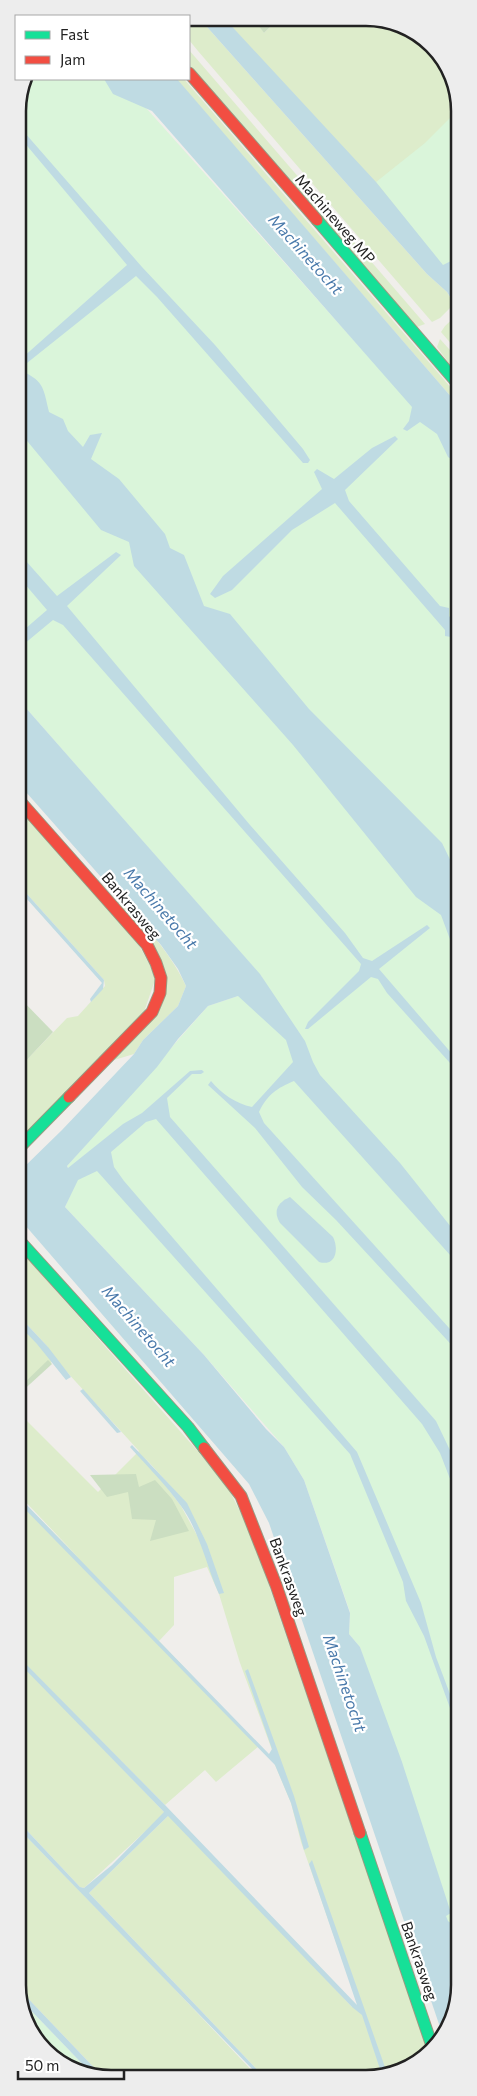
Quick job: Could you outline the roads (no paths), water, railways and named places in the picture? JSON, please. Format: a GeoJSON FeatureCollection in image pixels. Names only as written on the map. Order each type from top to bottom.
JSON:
{"type":"FeatureCollection","features":[{"type":"Feature","properties":{"kind":"street","name":"Machineweg MP"},"geometry":{"type":"LineString","coordinates":[[190,75],[451,376]]}},
{"type":"Feature","properties":{"kind":"street","name":"Bankrasweg"},"geometry":{"type":"LineString","coordinates":[[26,808],[147,945],[160,974],[162,992],[152,1012],[26,1141]]}},
{"type":"Feature","properties":{"kind":"street","name":"Bankrasweg"},"geometry":{"type":"LineString","coordinates":[[26,1248],[188,1427],[241,1496],[276,1585],[429,2041]]}},
{"type":"Feature","properties":{"kind":"water"},"geometry":{"type":"Polygon","coordinates":[[[206,26],[231,26],[376,182],[443,265],[451,261],[451,298],[447,292],[427,274],[206,26]]]}},
{"type":"Feature","properties":{"kind":"water","name":"Machinetocht"},"geometry":{"type":"Polygon","coordinates":[[[105,80],[178,80],[451,397],[451,459],[448,457],[437,434],[420,422],[407,431],[403,429],[409,421],[412,407],[152,111],[113,94],[105,80]]]}},
{"type":"Feature","properties":{"kind":"water"},"geometry":{"type":"Polygon","coordinates":[[[26,134],[142,267],[215,345],[303,449],[310,460],[308,463],[303,463],[157,297],[136,276],[26,362],[26,354],[127,265],[26,145],[26,134]]]}},
{"type":"Feature","properties":{"kind":"water"},"geometry":{"type":"Polygon","coordinates":[[[26,373],[41,385],[49,412],[63,419],[68,431],[83,447],[90,435],[102,433],[91,459],[119,479],[165,534],[170,548],[184,555],[204,606],[230,614],[309,709],[442,843],[451,862],[451,942],[441,915],[416,897],[293,745],[134,566],[129,542],[101,530],[26,440],[26,373]]]}},
{"type":"Feature","properties":{"kind":"water"},"geometry":{"type":"Polygon","coordinates":[[[395,436],[398,439],[345,490],[349,501],[440,606],[449,608],[451,637],[445,636],[445,630],[335,503],[292,530],[232,590],[215,598],[210,594],[223,576],[322,489],[314,472],[317,469],[334,479],[372,448],[395,436]]]}},
{"type":"Feature","properties":{"kind":"water"},"geometry":{"type":"Polygon","coordinates":[[[116,552],[121,555],[67,606],[250,825],[345,933],[363,958],[372,961],[427,925],[430,928],[379,969],[451,1053],[451,1064],[387,993],[378,979],[371,977],[308,1029],[305,1029],[308,1022],[359,971],[361,964],[63,625],[53,620],[26,642],[26,628],[47,610],[26,585],[26,561],[57,596],[116,552]]]}},
{"type":"Feature","properties":{"kind":"water","name":"Machinetocht"},"geometry":{"type":"Polygon","coordinates":[[[26,708],[260,974],[305,1041],[320,1075],[400,1163],[451,1227],[451,1256],[294,1081],[282,1086],[265,1101],[259,1112],[264,1123],[451,1330],[451,1344],[336,1220],[302,1187],[255,1128],[208,1085],[211,1081],[229,1097],[252,1107],[293,1062],[286,1040],[238,996],[208,1006],[178,1039],[157,1067],[67,1166],[68,1168],[123,1124],[142,1113],[190,1071],[202,1070],[204,1072],[201,1074],[192,1074],[167,1098],[170,1117],[436,1421],[451,1452],[451,1481],[440,1453],[422,1424],[156,1119],[146,1122],[111,1152],[114,1167],[124,1181],[357,1452],[421,1603],[436,1657],[451,1697],[451,1711],[424,1636],[406,1601],[403,1582],[350,1454],[97,1171],[78,1180],[65,1207],[204,1355],[266,1429],[284,1447],[304,1480],[350,1613],[349,1634],[360,1647],[402,1762],[451,1913],[446,1916],[451,1923],[451,1990],[448,2007],[440,2026],[269,1523],[249,1484],[26,1226],[26,1165],[134,1054],[143,1040],[178,1006],[186,986],[178,969],[161,945],[26,792],[26,708]]]}},
{"type":"Feature","properties":{"kind":"water"},"geometry":{"type":"Polygon","coordinates":[[[26,893],[104,980],[103,989],[91,1002],[90,999],[102,983],[26,898],[26,893]]]}},
{"type":"Feature","properties":{"kind":"water"},"geometry":{"type":"Polygon","coordinates":[[[290,1197],[333,1237],[336,1252],[329,1262],[319,1262],[280,1223],[277,1215],[279,1205],[290,1197]]]}},
{"type":"Feature","properties":{"kind":"water"},"geometry":{"type":"Polygon","coordinates":[[[26,1324],[48,1347],[71,1377],[66,1380],[26,1332],[26,1324]]]}},
{"type":"Feature","properties":{"kind":"water"},"geometry":{"type":"Polygon","coordinates":[[[83,1389],[121,1432],[117,1433],[80,1391],[83,1389]]]}},
{"type":"Feature","properties":{"kind":"water"},"geometry":{"type":"Polygon","coordinates":[[[132,1445],[187,1503],[207,1544],[224,1593],[219,1594],[188,1516],[169,1491],[130,1447],[132,1445]]]}},
{"type":"Feature","properties":{"kind":"water"},"geometry":{"type":"Polygon","coordinates":[[[26,1504],[269,1754],[272,1749],[245,1671],[248,1669],[294,1796],[309,1847],[304,1850],[291,1803],[275,1765],[26,1510],[26,1504]]]}},
{"type":"Feature","properties":{"kind":"water"},"geometry":{"type":"Polygon","coordinates":[[[26,1664],[165,1805],[357,2005],[309,1864],[312,1860],[385,2068],[380,2068],[362,2015],[352,2007],[168,1816],[89,1893],[257,2070],[253,2070],[26,1836],[26,1830],[80,1887],[84,1888],[112,1865],[164,1812],[26,1670],[26,1664]]]}},
{"type":"Feature","properties":{"kind":"water"},"geometry":{"type":"Polygon","coordinates":[[[27,1998],[94,2068],[83,2065],[30,2009],[27,1998]]]}}]}
